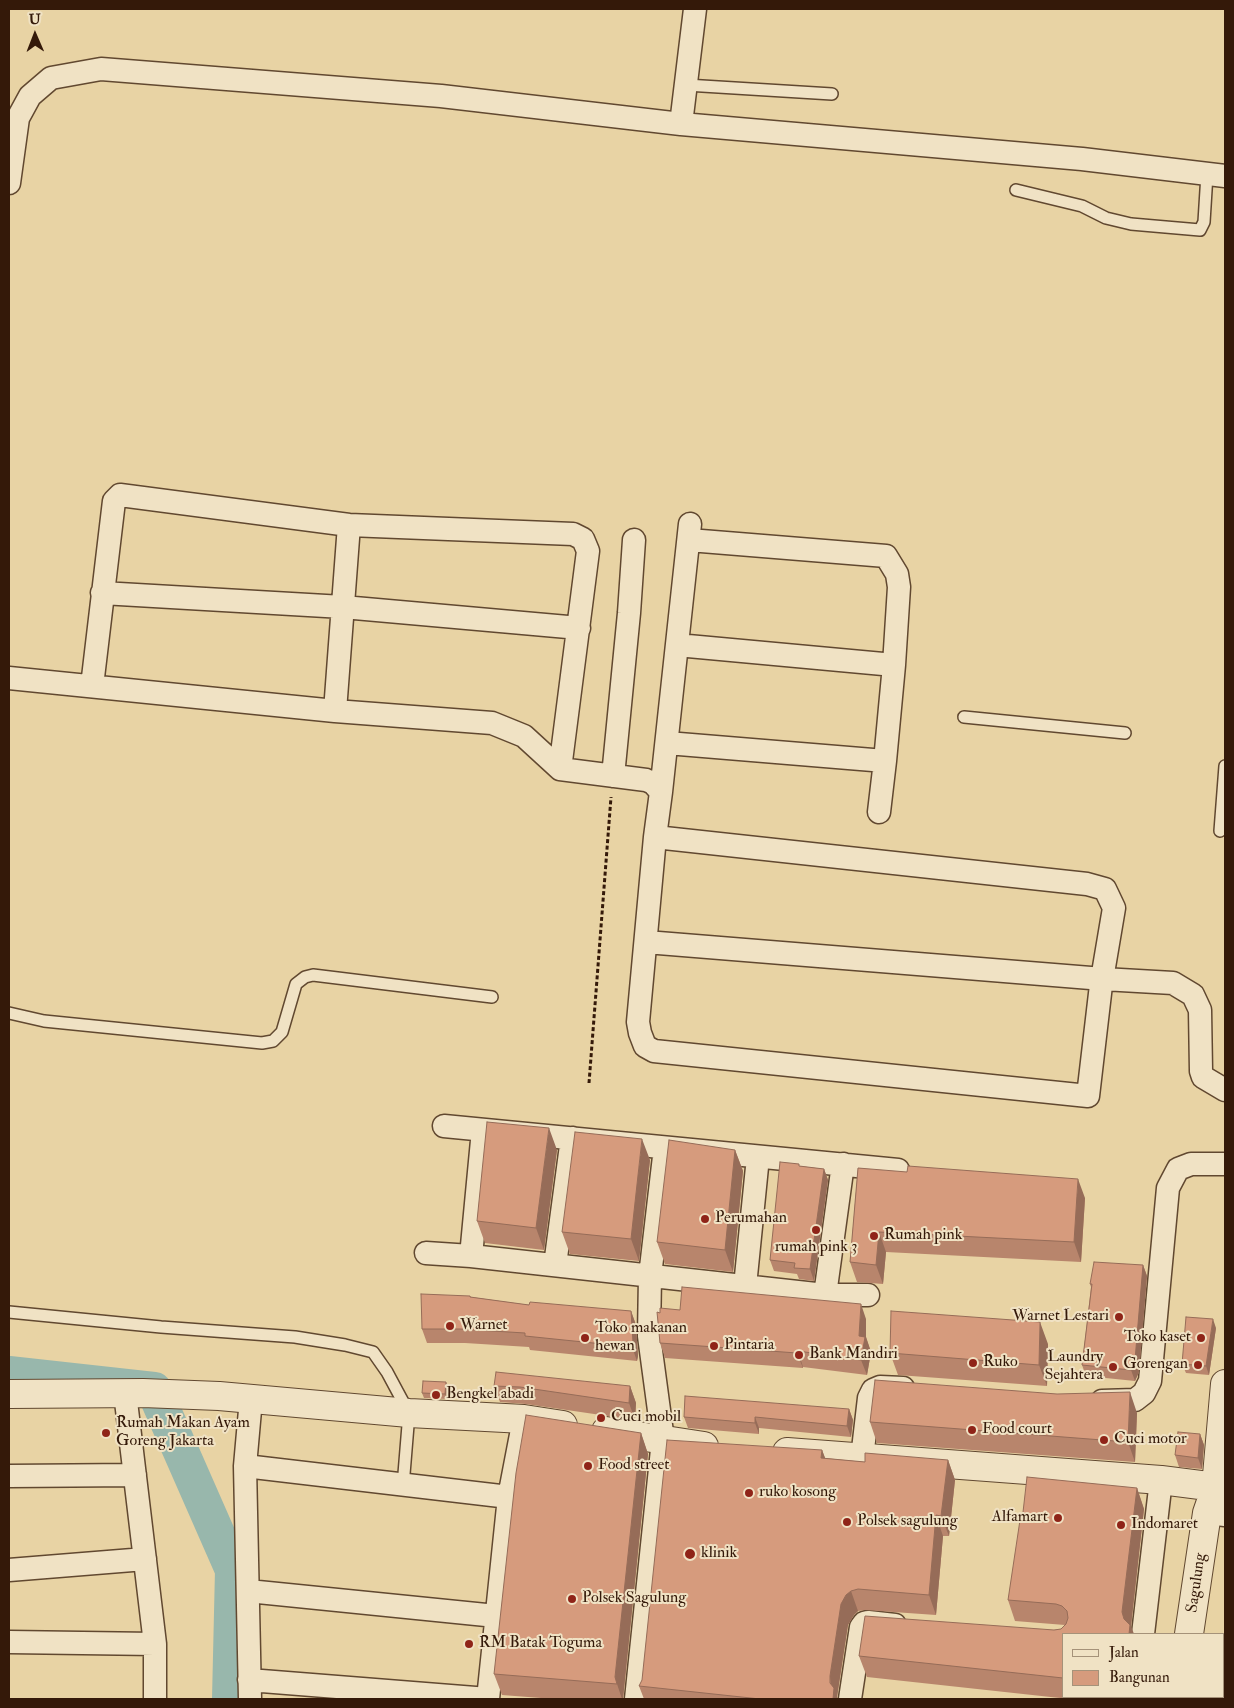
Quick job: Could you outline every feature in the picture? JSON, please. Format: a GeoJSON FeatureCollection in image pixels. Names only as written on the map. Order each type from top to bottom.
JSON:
{"type":"FeatureCollection","features":[{"type":"Feature","properties":{"kind":"street"},"geometry":{"type":"LineString","coordinates":[[681,124],[695,9]]}},
{"type":"Feature","properties":{"kind":"street"},"geometry":{"type":"LineString","coordinates":[[9,183],[18,118],[30,96],[51,78],[101,69],[441,96],[681,124],[1082,159],[1216,175]]}},
{"type":"Feature","properties":{"kind":"street"},"geometry":{"type":"LineString","coordinates":[[92,686],[114,501],[120,495],[349,525],[573,534],[583,539],[588,551],[560,770]]}},
{"type":"Feature","properties":{"kind":"street"},"geometry":{"type":"LineString","coordinates":[[335,711],[349,525]]}},
{"type":"Feature","properties":{"kind":"street"},"geometry":{"type":"LineString","coordinates":[[655,837],[1087,884],[1105,889],[1114,908],[1102,979],[1088,1096],[654,1051],[645,1046],[638,1022],[655,837],[667,743],[689,532],[886,556],[897,574],[899,586],[894,665],[879,812]]}},
{"type":"Feature","properties":{"kind":"street"},"geometry":{"type":"LineString","coordinates":[[613,776],[634,540]]}},
{"type":"Feature","properties":{"kind":"street"},"geometry":{"type":"LineString","coordinates":[[102,593],[343,607],[578,628]]}},
{"type":"Feature","properties":{"kind":"street"},"geometry":{"type":"LineString","coordinates":[[677,645],[894,665]]}},
{"type":"Feature","properties":{"kind":"street"},"geometry":{"type":"LineString","coordinates":[[9,678],[335,711],[492,723],[524,736],[560,770],[646,780],[653,783],[661,792]]}},
{"type":"Feature","properties":{"kind":"street"},"geometry":{"type":"LineString","coordinates":[[667,743],[885,761]]}},
{"type":"Feature","properties":{"kind":"street"},"geometry":{"type":"LineString","coordinates":[[646,942],[1102,979],[1173,983],[1193,995],[1200,1010],[1201,1071],[1203,1077],[1225,1090]]}},
{"type":"Feature","properties":{"kind":"street"},"geometry":{"type":"LineString","coordinates":[[444,1126],[898,1170]]}},
{"type":"Feature","properties":{"kind":"street"},"geometry":{"type":"LineString","coordinates":[[471,1256],[483,1130]]}},
{"type":"Feature","properties":{"kind":"street"},"geometry":{"type":"LineString","coordinates":[[555,1266],[572,1138]]}},
{"type":"Feature","properties":{"kind":"street"},"geometry":{"type":"LineString","coordinates":[[636,1699],[663,1440],[649,1336],[650,1276],[666,1148]]}},
{"type":"Feature","properties":{"kind":"street"},"geometry":{"type":"LineString","coordinates":[[745,1286],[758,1156]]}},
{"type":"Feature","properties":{"kind":"street"},"geometry":{"type":"LineString","coordinates":[[825,1294],[843,1164]]}},
{"type":"Feature","properties":{"kind":"street"},"geometry":{"type":"LineString","coordinates":[[1082,1401],[1135,1400],[1144,1393],[1150,1381],[1152,1367],[1168,1188],[1178,1170],[1191,1164],[1225,1164]]}},
{"type":"Feature","properties":{"kind":"street"},"geometry":{"type":"LineString","coordinates":[[426,1253],[471,1256],[825,1294],[868,1295]]}},
{"type":"Feature","properties":{"kind":"street","name":"Sagulung"},"geometry":{"type":"LineString","coordinates":[[1189,1633],[1216,1514],[1216,1487],[1225,1384]]}},
{"type":"Feature","properties":{"kind":"street"},"geometry":{"type":"LineString","coordinates":[[862,1458],[869,1398],[873,1390],[880,1387],[928,1390]]}},
{"type":"Feature","properties":{"kind":"street"},"geometry":{"type":"LineString","coordinates":[[9,1394],[134,1393],[219,1396],[409,1413],[524,1419],[726,1448]]}},
{"type":"Feature","properties":{"kind":"street"},"geometry":{"type":"LineString","coordinates":[[134,1393],[135,1475],[155,1644],[155,1699]]}},
{"type":"Feature","properties":{"kind":"street"},"geometry":{"type":"LineString","coordinates":[[251,1399],[245,1466],[250,1690],[488,1699],[509,1497],[524,1419]]}},
{"type":"Feature","properties":{"kind":"street"},"geometry":{"type":"LineString","coordinates":[[765,1451],[1161,1480],[1216,1487]]}},
{"type":"Feature","properties":{"kind":"street"},"geometry":{"type":"LineString","coordinates":[[245,1466],[509,1497]]}},
{"type":"Feature","properties":{"kind":"street"},"geometry":{"type":"LineString","coordinates":[[9,1476],[135,1475]]}},
{"type":"Feature","properties":{"kind":"street"},"geometry":{"type":"LineString","coordinates":[[1143,1633],[1161,1480]]}},
{"type":"Feature","properties":{"kind":"street"},"geometry":{"type":"LineString","coordinates":[[9,1570],[145,1559]]}},
{"type":"Feature","properties":{"kind":"street"},"geometry":{"type":"LineString","coordinates":[[248,1591],[496,1616]]}},
{"type":"Feature","properties":{"kind":"street"},"geometry":{"type":"LineString","coordinates":[[850,1699],[861,1627],[864,1622],[919,1627]]}},
{"type":"Feature","properties":{"kind":"street"},"geometry":{"type":"LineString","coordinates":[[9,1642],[155,1644]]}},
{"type":"Feature","properties":{"kind":"lane"},"geometry":{"type":"LineString","coordinates":[[686,85],[832,94]]}},
{"type":"Feature","properties":{"kind":"lane"},"geometry":{"type":"LineString","coordinates":[[1016,190],[1082,206],[1106,218],[1122,222],[1200,230],[1204,222],[1216,175]]}},
{"type":"Feature","properties":{"kind":"lane"},"geometry":{"type":"LineString","coordinates":[[964,717],[1125,733]]}},
{"type":"Feature","properties":{"kind":"lane"},"geometry":{"type":"LineString","coordinates":[[1220,831],[1225,766]]}},
{"type":"Feature","properties":{"kind":"lane"},"geometry":{"type":"LineString","coordinates":[[9,1013],[44,1021],[262,1043],[273,1041],[282,1032],[296,984],[305,977],[313,976],[492,997]]}},
{"type":"Feature","properties":{"kind":"lane"},"geometry":{"type":"LineString","coordinates":[[9,1312],[161,1327],[295,1336],[373,1352],[387,1372],[409,1413],[403,1486]]}},
{"type":"Feature","properties":{"kind":"path"},"geometry":{"type":"LineString","coordinates":[[589,1083],[613,776]]}},
{"type":"Feature","properties":{"kind":"building"},"geometry":{"type":"Polygon","coordinates":[[[487,1122],[549,1128],[536,1228],[477,1221],[487,1122]]]}},
{"type":"Feature","properties":{"kind":"building"},"geometry":{"type":"Polygon","coordinates":[[[575,1132],[642,1139],[631,1239],[562,1232],[575,1132]]]}},
{"type":"Feature","properties":{"kind":"building","name":"Perumahan"},"geometry":{"type":"Polygon","coordinates":[[[669,1140],[735,1150],[725,1250],[657,1242],[669,1140]]]}},
{"type":"Feature","properties":{"kind":"building"},"geometry":{"type":"Polygon","coordinates":[[[780,1162],[824,1169],[810,1269],[794,1268],[795,1263],[770,1260],[780,1162]]]}},
{"type":"Feature","properties":{"kind":"building"},"geometry":{"type":"Polygon","coordinates":[[[908,1166],[1078,1179],[1074,1242],[879,1232],[876,1265],[850,1262],[858,1168],[907,1172],[908,1166]]]}},
{"type":"Feature","properties":{"kind":"building"},"geometry":{"type":"Polygon","coordinates":[[[1094,1262],[1143,1265],[1135,1360],[1131,1370],[1082,1365],[1094,1262]]]}},
{"type":"Feature","properties":{"kind":"building"},"geometry":{"type":"Polygon","coordinates":[[[682,1287],[861,1304],[859,1336],[865,1337],[861,1360],[798,1351],[797,1353],[660,1343],[657,1312],[660,1313],[660,1308],[680,1310],[682,1287]]]}},
{"type":"Feature","properties":{"kind":"building"},"geometry":{"type":"Polygon","coordinates":[[[421,1294],[470,1296],[529,1305],[530,1302],[631,1311],[632,1347],[525,1336],[525,1333],[422,1329],[421,1294]]]}},
{"type":"Feature","properties":{"kind":"building"},"geometry":{"type":"Polygon","coordinates":[[[891,1311],[1040,1322],[1039,1365],[890,1353],[891,1311]]]}},
{"type":"Feature","properties":{"kind":"building"},"geometry":{"type":"Polygon","coordinates":[[[1186,1317],[1213,1319],[1206,1366],[1182,1364],[1186,1317]]]}},
{"type":"Feature","properties":{"kind":"building"},"geometry":{"type":"Polygon","coordinates":[[[496,1372],[630,1386],[629,1403],[520,1387],[494,1386],[496,1372]]]}},
{"type":"Feature","properties":{"kind":"building"},"geometry":{"type":"Polygon","coordinates":[[[875,1380],[1057,1394],[1130,1392],[1128,1442],[870,1422],[875,1380]]]}},
{"type":"Feature","properties":{"kind":"building"},"geometry":{"type":"Polygon","coordinates":[[[423,1381],[446,1382],[445,1394],[422,1393],[423,1381]]]}},
{"type":"Feature","properties":{"kind":"building"},"geometry":{"type":"Polygon","coordinates":[[[685,1396],[849,1409],[847,1426],[755,1417],[755,1423],[684,1417],[685,1396]]]}},
{"type":"Feature","properties":{"kind":"building","name":"Polsek Sagulung"},"geometry":{"type":"Polygon","coordinates":[[[526,1415],[641,1433],[615,1677],[617,1684],[494,1674],[516,1473],[526,1415]]]}},
{"type":"Feature","properties":{"kind":"building"},"geometry":{"type":"Polygon","coordinates":[[[1178,1432],[1200,1434],[1198,1458],[1175,1455],[1178,1432]]]}},
{"type":"Feature","properties":{"kind":"building"},"geometry":{"type":"Polygon","coordinates":[[[667,1440],[822,1450],[821,1458],[865,1462],[865,1453],[948,1460],[941,1516],[936,1515],[929,1595],[858,1589],[846,1595],[841,1604],[830,1676],[830,1683],[834,1688],[833,1699],[760,1699],[639,1686],[642,1680],[667,1440]]]}},
{"type":"Feature","properties":{"kind":"building"},"geometry":{"type":"Polygon","coordinates":[[[1027,1477],[1137,1488],[1122,1612],[1124,1619],[1130,1625],[1129,1633],[1062,1633],[1062,1678],[859,1656],[865,1616],[1061,1629],[1066,1624],[1068,1618],[1067,1611],[1062,1606],[1008,1600],[1020,1520],[1022,1521],[1027,1477]]]}},
{"type":"Feature","properties":{"kind":"waterway"},"geometry":{"type":"LineString","coordinates":[[9,1374],[154,1390],[233,1570],[230,1699]]}},
{"type":"Feature","properties":{"kind":"place","name":"Perumahan"},"geometry":{"type":"Point","coordinates":[705,1219]}},
{"type":"Feature","properties":{"kind":"place","name":"rumah pink 3"},"geometry":{"type":"Point","coordinates":[816,1230]}},
{"type":"Feature","properties":{"kind":"place","name":"Rumah pink"},"geometry":{"type":"Point","coordinates":[874,1236]}},
{"type":"Feature","properties":{"kind":"place","name":"Warnet Lestari"},"geometry":{"type":"Point","coordinates":[1119,1317]}},
{"type":"Feature","properties":{"kind":"place","name":"Warnet"},"geometry":{"type":"Point","coordinates":[450,1326]}},
{"type":"Feature","properties":{"kind":"place","name":"Toko makanan hewan"},"geometry":{"type":"Point","coordinates":[585,1338]}},
{"type":"Feature","properties":{"kind":"place","name":"Toko kaset"},"geometry":{"type":"Point","coordinates":[1201,1338]}},
{"type":"Feature","properties":{"kind":"place","name":"Pintaria"},"geometry":{"type":"Point","coordinates":[714,1346]}},
{"type":"Feature","properties":{"kind":"place","name":"Bank Mandiri"},"geometry":{"type":"Point","coordinates":[799,1355]}},
{"type":"Feature","properties":{"kind":"place","name":"Ruko"},"geometry":{"type":"Point","coordinates":[973,1363]}},
{"type":"Feature","properties":{"kind":"place","name":"Gorengan"},"geometry":{"type":"Point","coordinates":[1198,1365]}},
{"type":"Feature","properties":{"kind":"place","name":"Laundry Sejahtera"},"geometry":{"type":"Point","coordinates":[1113,1367]}},
{"type":"Feature","properties":{"kind":"place","name":"Bengkel abadi"},"geometry":{"type":"Point","coordinates":[436,1395]}},
{"type":"Feature","properties":{"kind":"place","name":"Cuci mobil"},"geometry":{"type":"Point","coordinates":[601,1418]}},
{"type":"Feature","properties":{"kind":"place","name":"Food court"},"geometry":{"type":"Point","coordinates":[972,1430]}},
{"type":"Feature","properties":{"kind":"place","name":"Rumah Makan Ayam Goreng Jakarta"},"geometry":{"type":"Point","coordinates":[106,1433]}},
{"type":"Feature","properties":{"kind":"place","name":"Cuci motor"},"geometry":{"type":"Point","coordinates":[1104,1440]}},
{"type":"Feature","properties":{"kind":"place","name":"Food street"},"geometry":{"type":"Point","coordinates":[588,1466]}},
{"type":"Feature","properties":{"kind":"place","name":"ruko kosong"},"geometry":{"type":"Point","coordinates":[749,1493]}},
{"type":"Feature","properties":{"kind":"place","name":"Alfamart"},"geometry":{"type":"Point","coordinates":[1058,1518]}},
{"type":"Feature","properties":{"kind":"place","name":"Polsek sagulung"},"geometry":{"type":"Point","coordinates":[847,1522]}},
{"type":"Feature","properties":{"kind":"place","name":"Indomaret"},"geometry":{"type":"Point","coordinates":[1121,1525]}},
{"type":"Feature","properties":{"kind":"place","name":"klinik"},"geometry":{"type":"Point","coordinates":[690,1554]}},
{"type":"Feature","properties":{"kind":"place","name":"Polsek Sagulung"},"geometry":{"type":"Point","coordinates":[572,1599]}},
{"type":"Feature","properties":{"kind":"place","name":"RM Batak Toguma"},"geometry":{"type":"Point","coordinates":[469,1644]}}]}
